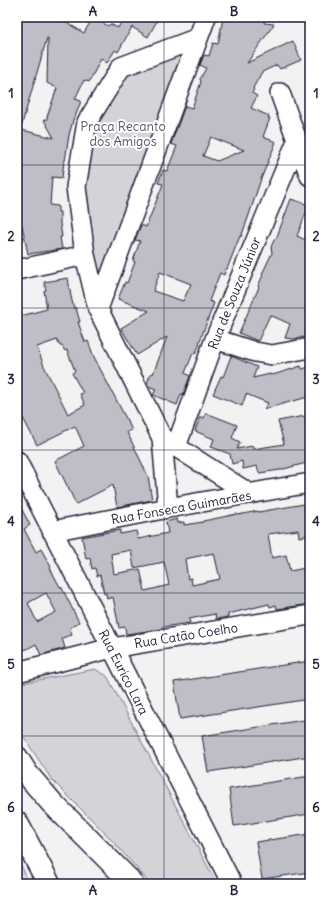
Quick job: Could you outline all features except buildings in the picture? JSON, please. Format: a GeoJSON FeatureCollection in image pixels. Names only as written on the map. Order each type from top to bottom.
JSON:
{"type":"FeatureCollection","features":[{"type":"Feature","properties":{"kind":"main road"},"geometry":{"type":"LineString","coordinates":[[17,758],[27,774],[52,803],[132,884]]}},
{"type":"Feature","properties":{"kind":"main road"},"geometry":{"type":"LineString","coordinates":[[17,823],[49,884]]}},
{"type":"Feature","properties":{"kind":"street"},"geometry":{"type":"LineString","coordinates":[[98,309],[206,17]]}},
{"type":"Feature","properties":{"kind":"street"},"geometry":{"type":"LineString","coordinates":[[168,508],[169,443],[98,309],[85,256],[76,187],[87,122],[121,67],[198,38]]}},
{"type":"Feature","properties":{"kind":"street"},"geometry":{"type":"LineString","coordinates":[[280,93],[310,176]]}},
{"type":"Feature","properties":{"kind":"street","name":"Rua de Souza Júnior"},"geometry":{"type":"LineString","coordinates":[[169,443],[297,141]]}},
{"type":"Feature","properties":{"kind":"street"},"geometry":{"type":"LineString","coordinates":[[17,270],[85,256]]}},
{"type":"Feature","properties":{"kind":"street"},"geometry":{"type":"LineString","coordinates":[[214,339],[254,352],[272,354],[310,348]]}},
{"type":"Feature","properties":{"kind":"street"},"geometry":{"type":"LineString","coordinates":[[169,443],[250,494]]}},
{"type":"Feature","properties":{"kind":"street","name":"Rua Eurico Lara"},"geometry":{"type":"LineString","coordinates":[[17,461],[232,884]]}},
{"type":"Feature","properties":{"kind":"street","name":"Rua Fonseca Guimarães"},"geometry":{"type":"LineString","coordinates":[[52,531],[168,508],[310,483]]}},
{"type":"Feature","properties":{"kind":"street","name":"Rua Catão Coelho"},"geometry":{"type":"LineString","coordinates":[[17,672],[112,648],[310,615]]}},
{"type":"Feature","properties":{"kind":"green space","name":"Praça Recanto dos Amigos"},"geometry":{"type":"Polygon","coordinates":[[[181,55],[99,281],[84,187],[97,122],[127,74],[181,55]]]}},
{"type":"Feature","properties":{"kind":"green space"},"geometry":{"type":"Polygon","coordinates":[[[95,669],[107,676],[217,884],[149,884],[142,874],[106,834],[52,780],[17,727],[17,684],[95,669]]]}},
{"type":"Feature","properties":{"kind":"green space"},"geometry":{"type":"Polygon","coordinates":[[[17,857],[30,884],[17,884],[17,857]]]}}]}
